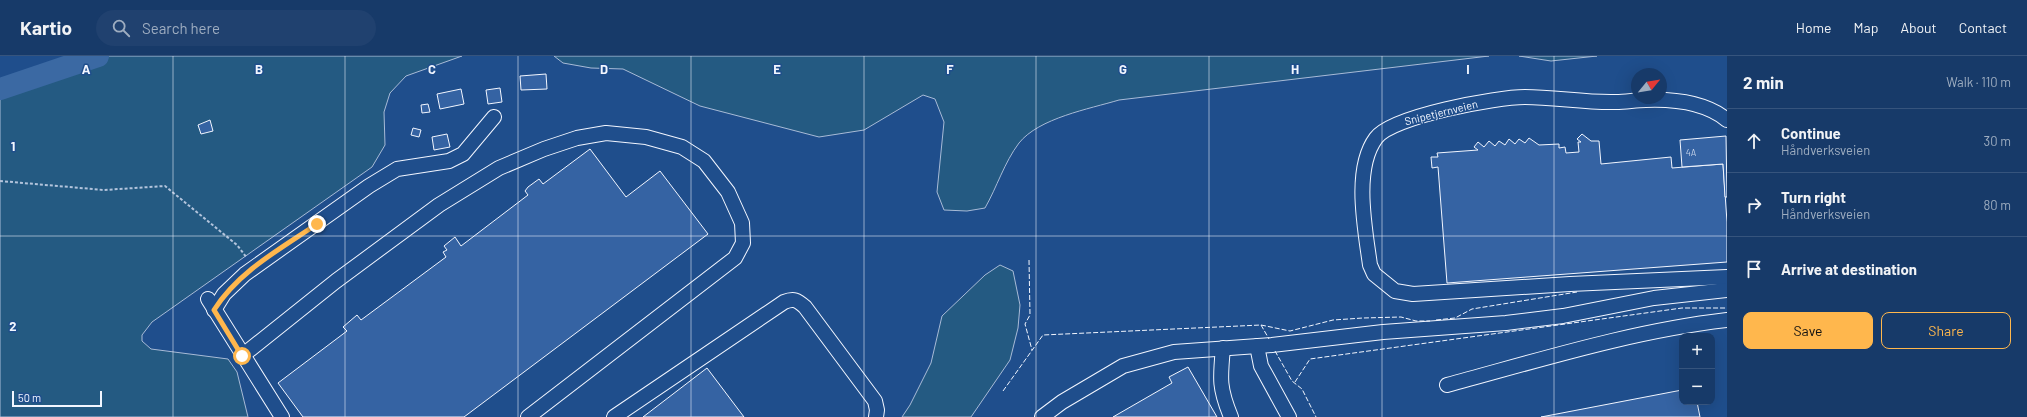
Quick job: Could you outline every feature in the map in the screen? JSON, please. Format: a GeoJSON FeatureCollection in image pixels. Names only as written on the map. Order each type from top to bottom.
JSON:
{"type":"FeatureCollection","features":[{"type":"Feature","properties":{"kind":"street","name":"Snipetjernveien"},"geometry":{"type":"LineString","coordinates":[[1727,120],[1708,109],[1692,104],[1669,101],[1645,100],[1616,102],[1525,97],[1493,99],[1401,121],[1385,129],[1376,137],[1367,153],[1363,181],[1370,265],[1374,274],[1395,291],[1413,294],[1448,293],[1570,284],[1727,277]]}},
{"type":"Feature","properties":{"kind":"street"},"geometry":{"type":"LineString","coordinates":[[282,417],[242,356],[211,304],[253,268],[384,175],[406,167],[449,161],[463,154],[494,117]]}},
{"type":"Feature","properties":{"kind":"street"},"geometry":{"type":"LineString","coordinates":[[242,356],[336,281],[439,205],[499,168],[544,149],[577,138],[606,134],[646,137],[682,147],[704,161],[728,192],[742,223],[743,243],[735,258],[528,417]]}},
{"type":"Feature","properties":{"kind":"street"},"geometry":{"type":"LineString","coordinates":[[1042,417],[1062,402],[1123,366],[1174,352],[1272,345],[1383,332],[1563,316],[1654,298],[1727,290]]}},
{"type":"Feature","properties":{"kind":"street"},"geometry":{"type":"LineString","coordinates":[[614,417],[698,358],[784,302],[792,299],[798,300],[805,307],[874,401],[877,410],[876,417]]}},
{"type":"Feature","properties":{"kind":"street"},"geometry":{"type":"LineString","coordinates":[[1448,385],[1638,334],[1691,324],[1727,320]]}},
{"type":"Feature","properties":{"kind":"street"},"geometry":{"type":"LineString","coordinates":[[1257,346],[1261,366],[1289,417]]}},
{"type":"Feature","properties":{"kind":"street"},"geometry":{"type":"LineString","coordinates":[[1223,348],[1221,387],[1222,395],[1231,417]]}},
{"type":"Feature","properties":{"kind":"path"},"geometry":{"type":"LineString","coordinates":[[0,181],[104,190],[165,186],[237,245],[253,268]]}},
{"type":"Feature","properties":{"kind":"shaded area"},"geometry":{"type":"Polygon","coordinates":[[[105,56],[462,56],[406,76],[390,93],[384,112],[385,145],[372,167],[152,322],[142,335],[142,341],[151,349],[228,359],[237,372],[248,417],[0,417],[0,84],[105,56]]]}},
{"type":"Feature","properties":{"kind":"shaded area"},"geometry":{"type":"Polygon","coordinates":[[[554,56],[1489,56],[1119,100],[1079,111],[1052,121],[1028,134],[1019,143],[1009,159],[985,208],[967,211],[944,210],[937,192],[944,122],[935,99],[923,95],[864,130],[819,137],[700,106],[623,69],[591,68],[563,63],[554,56]]]}},
{"type":"Feature","properties":{"kind":"shaded area"},"geometry":{"type":"Polygon","coordinates":[[[1519,56],[1597,56],[1551,61],[1519,56]]]}},
{"type":"Feature","properties":{"kind":"shaded area"},"geometry":{"type":"Polygon","coordinates":[[[1000,265],[1013,271],[1020,305],[1018,328],[1010,360],[971,417],[902,417],[910,405],[931,363],[942,316],[985,275],[1000,265]]]}},
{"type":"Feature","properties":{"kind":"building"},"geometry":{"type":"Polygon","coordinates":[[[546,74],[547,89],[521,90],[520,76],[546,74]]]}},
{"type":"Feature","properties":{"kind":"building"},"geometry":{"type":"Polygon","coordinates":[[[500,88],[502,102],[488,104],[486,90],[500,88]]]}},
{"type":"Feature","properties":{"kind":"building"},"geometry":{"type":"Polygon","coordinates":[[[461,89],[464,104],[440,109],[437,94],[461,89]]]}},
{"type":"Feature","properties":{"kind":"building"},"geometry":{"type":"Polygon","coordinates":[[[428,104],[430,112],[422,113],[421,105],[428,104]]]}},
{"type":"Feature","properties":{"kind":"building"},"geometry":{"type":"Polygon","coordinates":[[[210,120],[213,131],[201,134],[198,125],[210,120]]]}},
{"type":"Feature","properties":{"kind":"building"},"geometry":{"type":"Polygon","coordinates":[[[413,128],[421,130],[419,137],[411,135],[413,128]]]}},
{"type":"Feature","properties":{"kind":"building"},"geometry":{"type":"Polygon","coordinates":[[[447,134],[450,147],[434,150],[432,137],[447,134]]]}},
{"type":"Feature","properties":{"kind":"building"},"geometry":{"type":"Polygon","coordinates":[[[1582,134],[1591,141],[1599,141],[1601,164],[1671,157],[1672,168],[1723,164],[1727,222],[1727,262],[1447,283],[1438,167],[1432,168],[1431,157],[1438,157],[1437,153],[1478,150],[1474,147],[1478,142],[1484,147],[1489,141],[1495,146],[1499,141],[1505,145],[1509,139],[1515,144],[1519,139],[1525,143],[1529,138],[1539,145],[1559,144],[1559,148],[1565,147],[1566,153],[1579,152],[1578,142],[1581,142],[1577,139],[1582,134]]]}},
{"type":"Feature","properties":{"kind":"building"},"geometry":{"type":"Polygon","coordinates":[[[1726,136],[1727,197],[1725,197],[1723,164],[1682,167],[1680,140],[1726,136]]]}},
{"type":"Feature","properties":{"kind":"building"},"geometry":{"type":"Polygon","coordinates":[[[590,149],[626,197],[660,171],[708,234],[464,417],[303,417],[278,383],[347,331],[343,327],[357,315],[361,320],[446,257],[443,252],[447,250],[444,246],[455,237],[461,246],[528,195],[525,191],[528,187],[539,179],[543,184],[590,149]]]}},
{"type":"Feature","properties":{"kind":"building"},"geometry":{"type":"Polygon","coordinates":[[[1188,367],[1217,417],[1113,417],[1172,383],[1169,377],[1188,367]]]}},
{"type":"Feature","properties":{"kind":"building"},"geometry":{"type":"Polygon","coordinates":[[[707,368],[744,417],[643,417],[707,368]]]}},
{"type":"Feature","properties":{"kind":"building"},"geometry":{"type":"Polygon","coordinates":[[[1679,391],[1679,405],[1698,405],[1700,417],[1541,417],[1679,391]]]}},
{"type":"Feature","properties":{"kind":"waterway"},"geometry":{"type":"LineString","coordinates":[[0,89],[98,56]]}},
{"type":"Feature","properties":{"kind":"fence"},"geometry":{"type":"LineString","coordinates":[[1029,260],[1030,315],[1025,324],[1032,350]]}},
{"type":"Feature","properties":{"kind":"fence"},"geometry":{"type":"LineString","coordinates":[[1436,320],[1455,318],[1472,309],[1577,292]]}},
{"type":"Feature","properties":{"kind":"fence"},"geometry":{"type":"LineString","coordinates":[[1295,382],[1310,359],[1682,308],[1727,308]]}},
{"type":"Feature","properties":{"kind":"fence"},"geometry":{"type":"LineString","coordinates":[[1261,325],[1290,331],[1333,320],[1401,317],[1416,321],[1430,321]]}},
{"type":"Feature","properties":{"kind":"fence"},"geometry":{"type":"LineString","coordinates":[[1003,391],[1043,335],[1261,325],[1269,339]]}},
{"type":"Feature","properties":{"kind":"fence"},"geometry":{"type":"LineString","coordinates":[[1275,351],[1292,381],[1302,389],[1316,417]]}},
{"type":"Feature","properties":{"kind":"route"},"geometry":{"type":"LineString","coordinates":[[242,356],[214,310],[224,294],[245,274],[317,224]]}}]}
